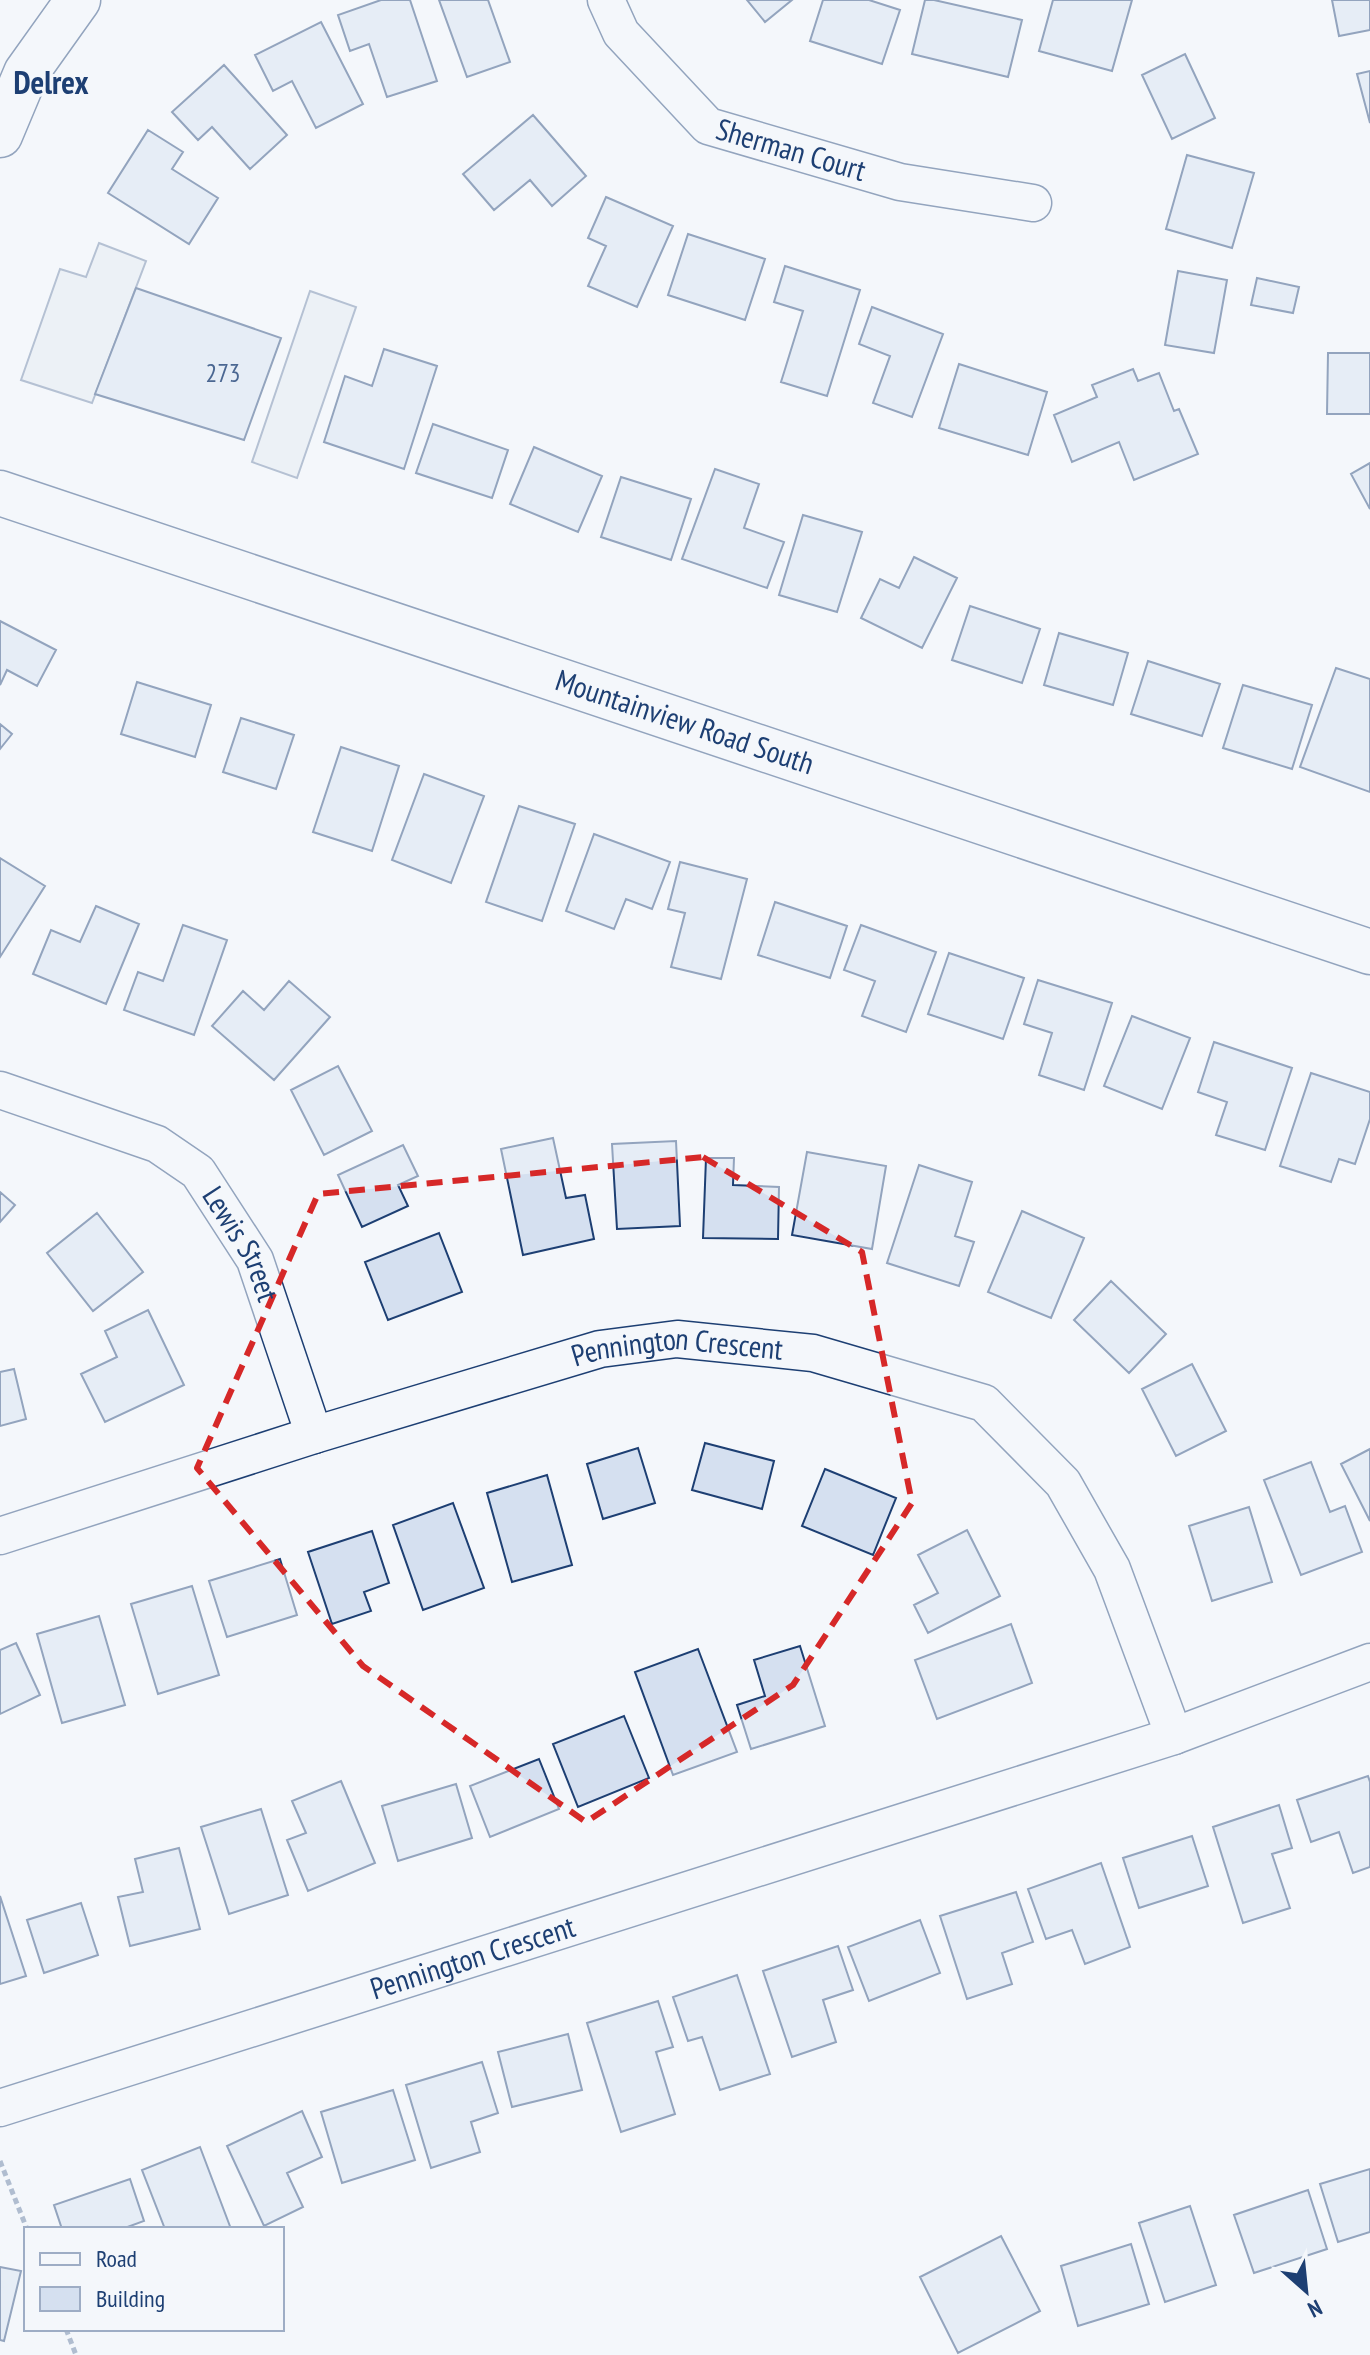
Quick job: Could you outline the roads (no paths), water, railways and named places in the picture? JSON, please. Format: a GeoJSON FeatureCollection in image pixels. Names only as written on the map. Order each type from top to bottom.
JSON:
{"type":"FeatureCollection","features":[{"type":"Feature","properties":{"kind":"main road"},"geometry":{"type":"LineString","coordinates":[[0,135],[26,73],[78,0]]}},
{"type":"Feature","properties":{"kind":"main road","name":"Mountainview Road South"},"geometry":{"type":"LineString","coordinates":[[0,493],[1370,952]]}},
{"type":"Feature","properties":{"kind":"street","name":"Sherman Court"},"geometry":{"type":"LineString","coordinates":[[606,0],[621,33],[708,126],[900,182],[1033,203]]}},
{"type":"Feature","properties":{"kind":"street","name":"Lewis Street"},"geometry":{"type":"LineString","coordinates":[[0,1090],[157,1144],[198,1172],[255,1260],[314,1435]]}},
{"type":"Feature","properties":{"kind":"street","name":"Pennington Crescent"},"geometry":{"type":"LineString","coordinates":[[0,1536],[314,1435],[600,1349],[677,1339],[813,1353],[984,1403],[1063,1483],[1112,1569],[1174,1736]]}},
{"type":"Feature","properties":{"kind":"street","name":"Pennington Crescent"},"geometry":{"type":"LineString","coordinates":[[0,2108],[1174,1736],[1370,1662]]}},
{"type":"Feature","properties":{"kind":"district","name":"Delrex"},"geometry":{"type":"Point","coordinates":[51,83]}}]}
